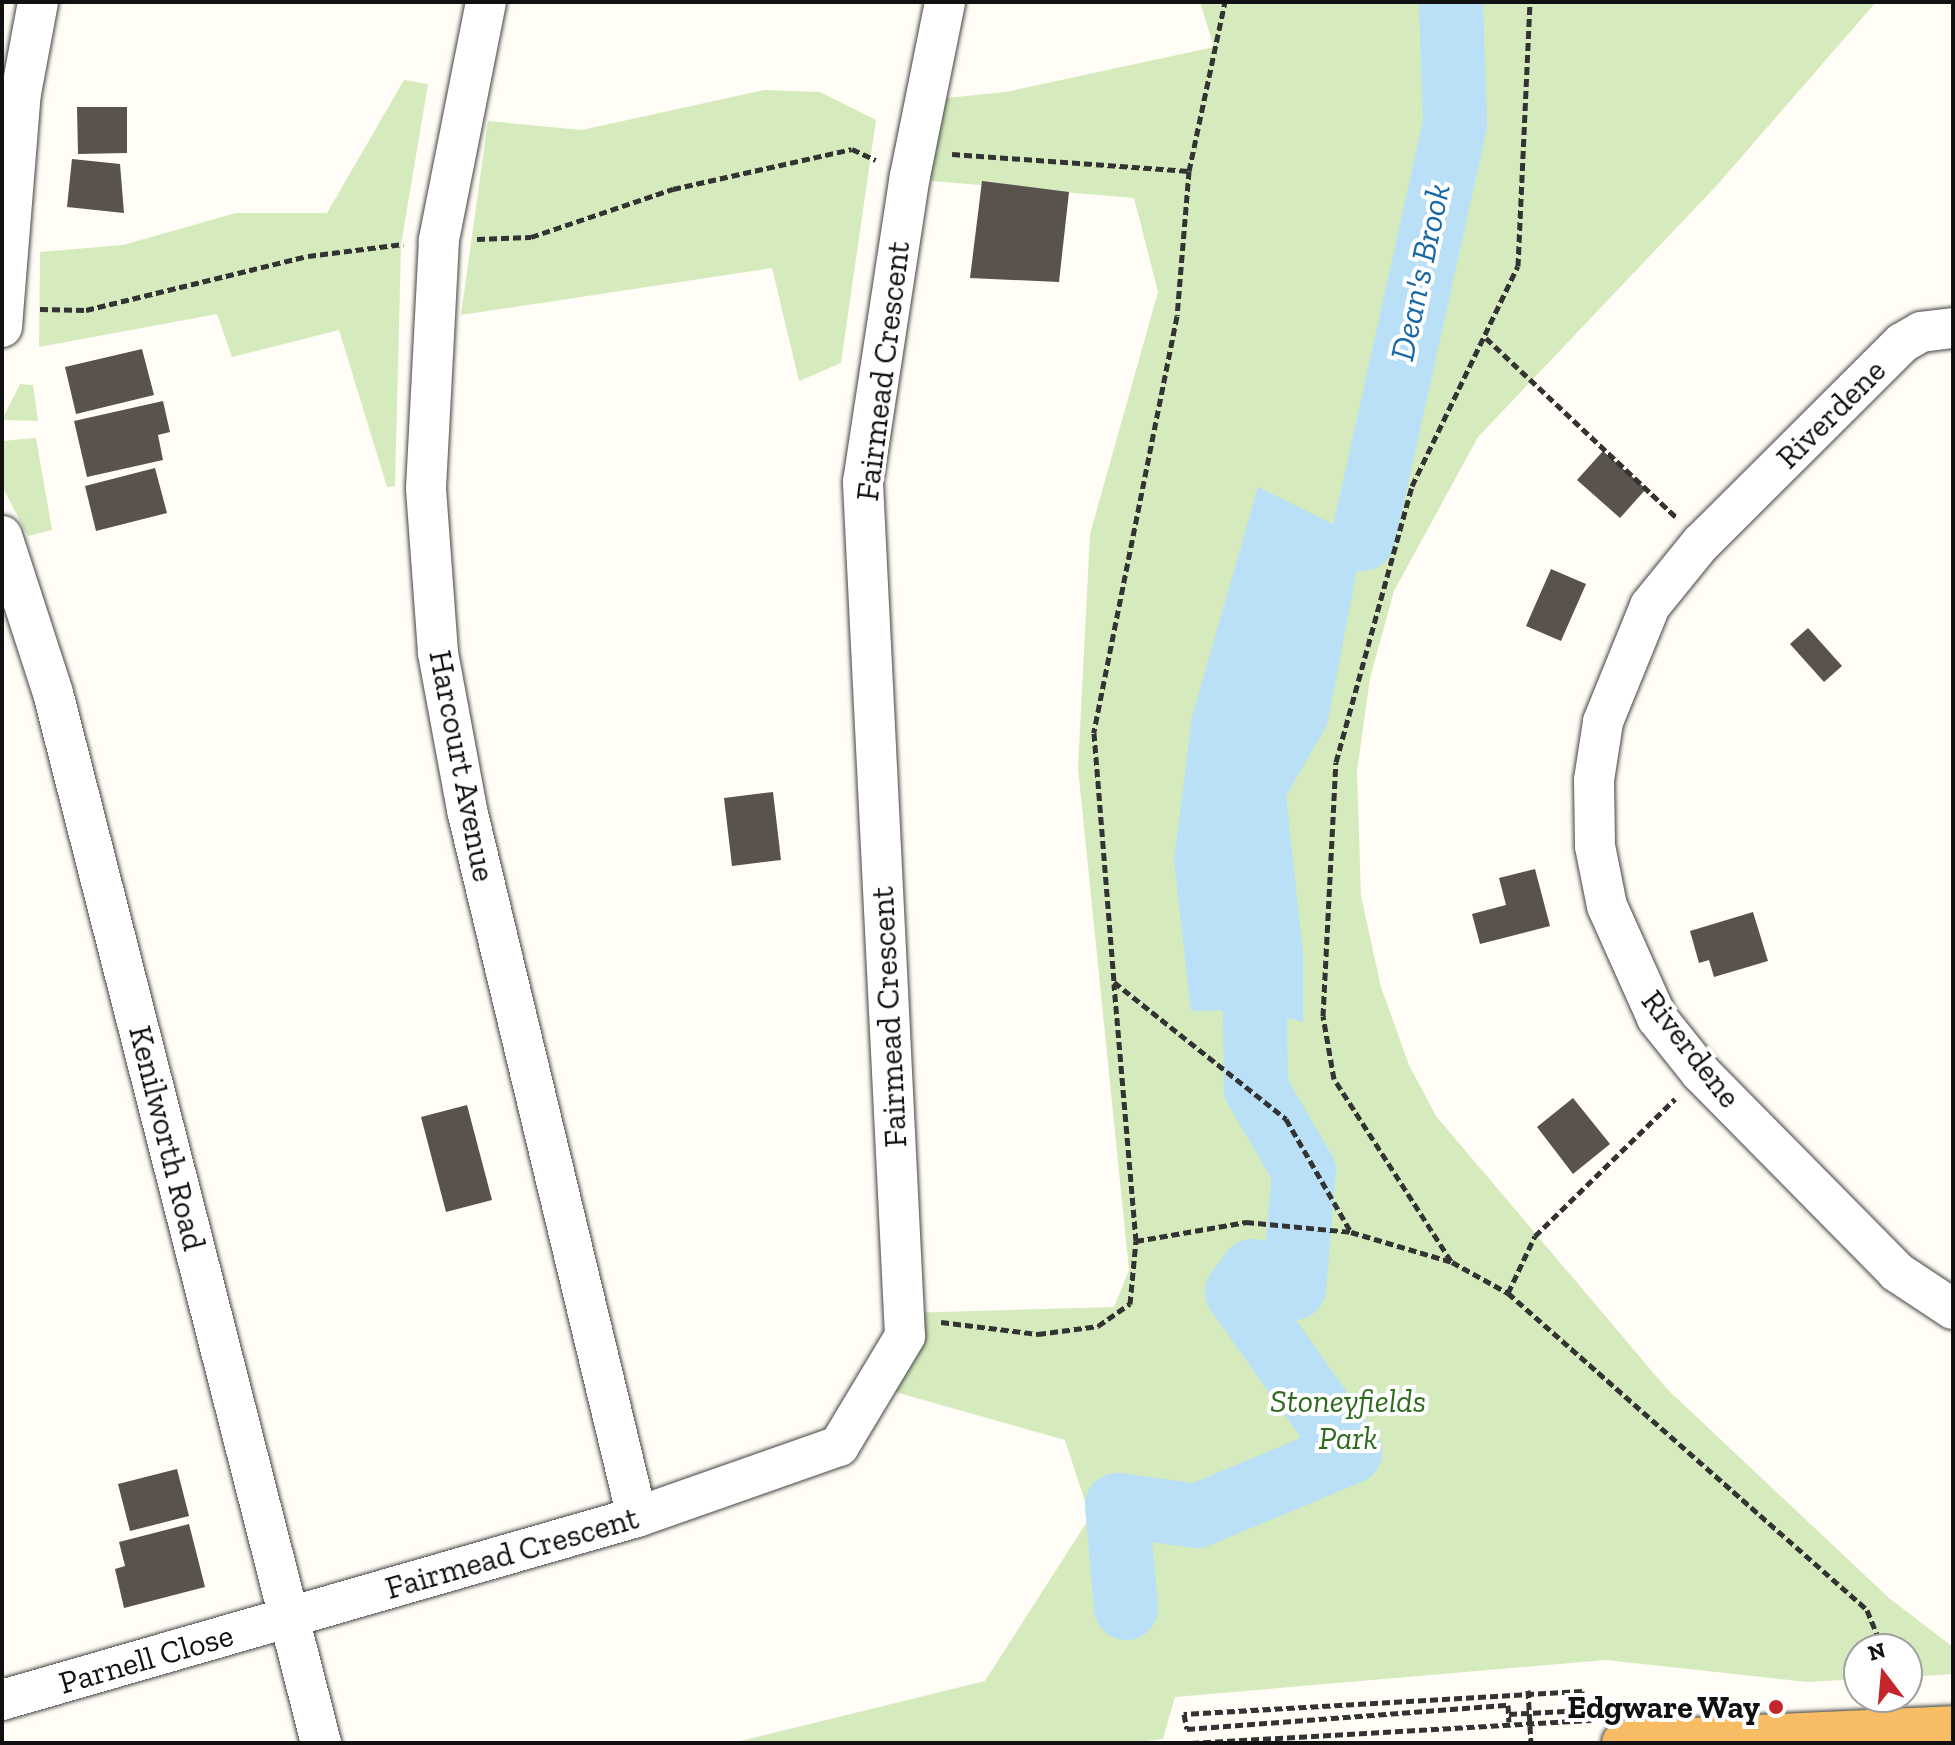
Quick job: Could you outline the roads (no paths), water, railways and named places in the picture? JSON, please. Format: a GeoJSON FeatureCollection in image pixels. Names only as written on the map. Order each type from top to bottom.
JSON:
{"type":"FeatureCollection","features":[{"type":"Feature","properties":{"kind":"highway"},"geometry":{"type":"LineString","coordinates":[[1624,1743],[1953,1728]]}},
{"type":"Feature","properties":{"kind":"street"},"geometry":{"type":"LineString","coordinates":[[2,327],[21,93],[38,2]]}},
{"type":"Feature","properties":{"kind":"street","name":"Harcourt Avenue"},"geometry":{"type":"LineString","coordinates":[[486,2],[439,240],[426,489],[438,653],[467,810],[637,1517]]}},
{"type":"Feature","properties":{"kind":"street","name":"Fairmead Crescent"},"geometry":{"type":"LineString","coordinates":[[291,1618],[637,1517],[839,1446],[905,1336],[863,482],[915,152],[945,2]]}},
{"type":"Feature","properties":{"kind":"street","name":"Riverdene"},"geometry":{"type":"LineString","coordinates":[[1953,328],[1921,332],[1902,343],[1701,543],[1650,606],[1622,663],[1603,722],[1594,780],[1595,846],[1607,906],[1657,1018],[1701,1073],[1897,1272],[1953,1309]]}},
{"type":"Feature","properties":{"kind":"street","name":"Kenilworth Road"},"geometry":{"type":"LineString","coordinates":[[2,536],[53,693],[321,1743]]}},
{"type":"Feature","properties":{"kind":"street","name":"Parnell Close"},"geometry":{"type":"LineString","coordinates":[[2,1700],[291,1618]]}},
{"type":"Feature","properties":{"kind":"water"},"geometry":{"type":"Polygon","coordinates":[[[1258,487],[1363,539],[1327,725],[1286,796],[1303,953],[1303,1022],[1255,1010],[1191,1011],[1174,861],[1192,717],[1258,487]]]}},
{"type":"Feature","properties":{"kind":"waterway","name":"Dean's Brook"},"geometry":{"type":"LineString","coordinates":[[1363,539],[1455,125],[1451,2]]}},
{"type":"Feature","properties":{"kind":"waterway","name":"Dean's Brook"},"geometry":{"type":"LineString","coordinates":[[1126,1608],[1117,1505],[1197,1516],[1350,1452],[1237,1292],[1252,1271],[1294,1288],[1304,1171],[1256,1089],[1255,1010]]}},
{"type":"Feature","properties":{"kind":"place","name":"Edgware Way"},"geometry":{"type":"Point","coordinates":[1776,1707]}},
{"type":"Feature","properties":{"kind":"park label","name":"Stoneyfields Park"},"geometry":{"type":"Point","coordinates":[1348,1420]}}]}
